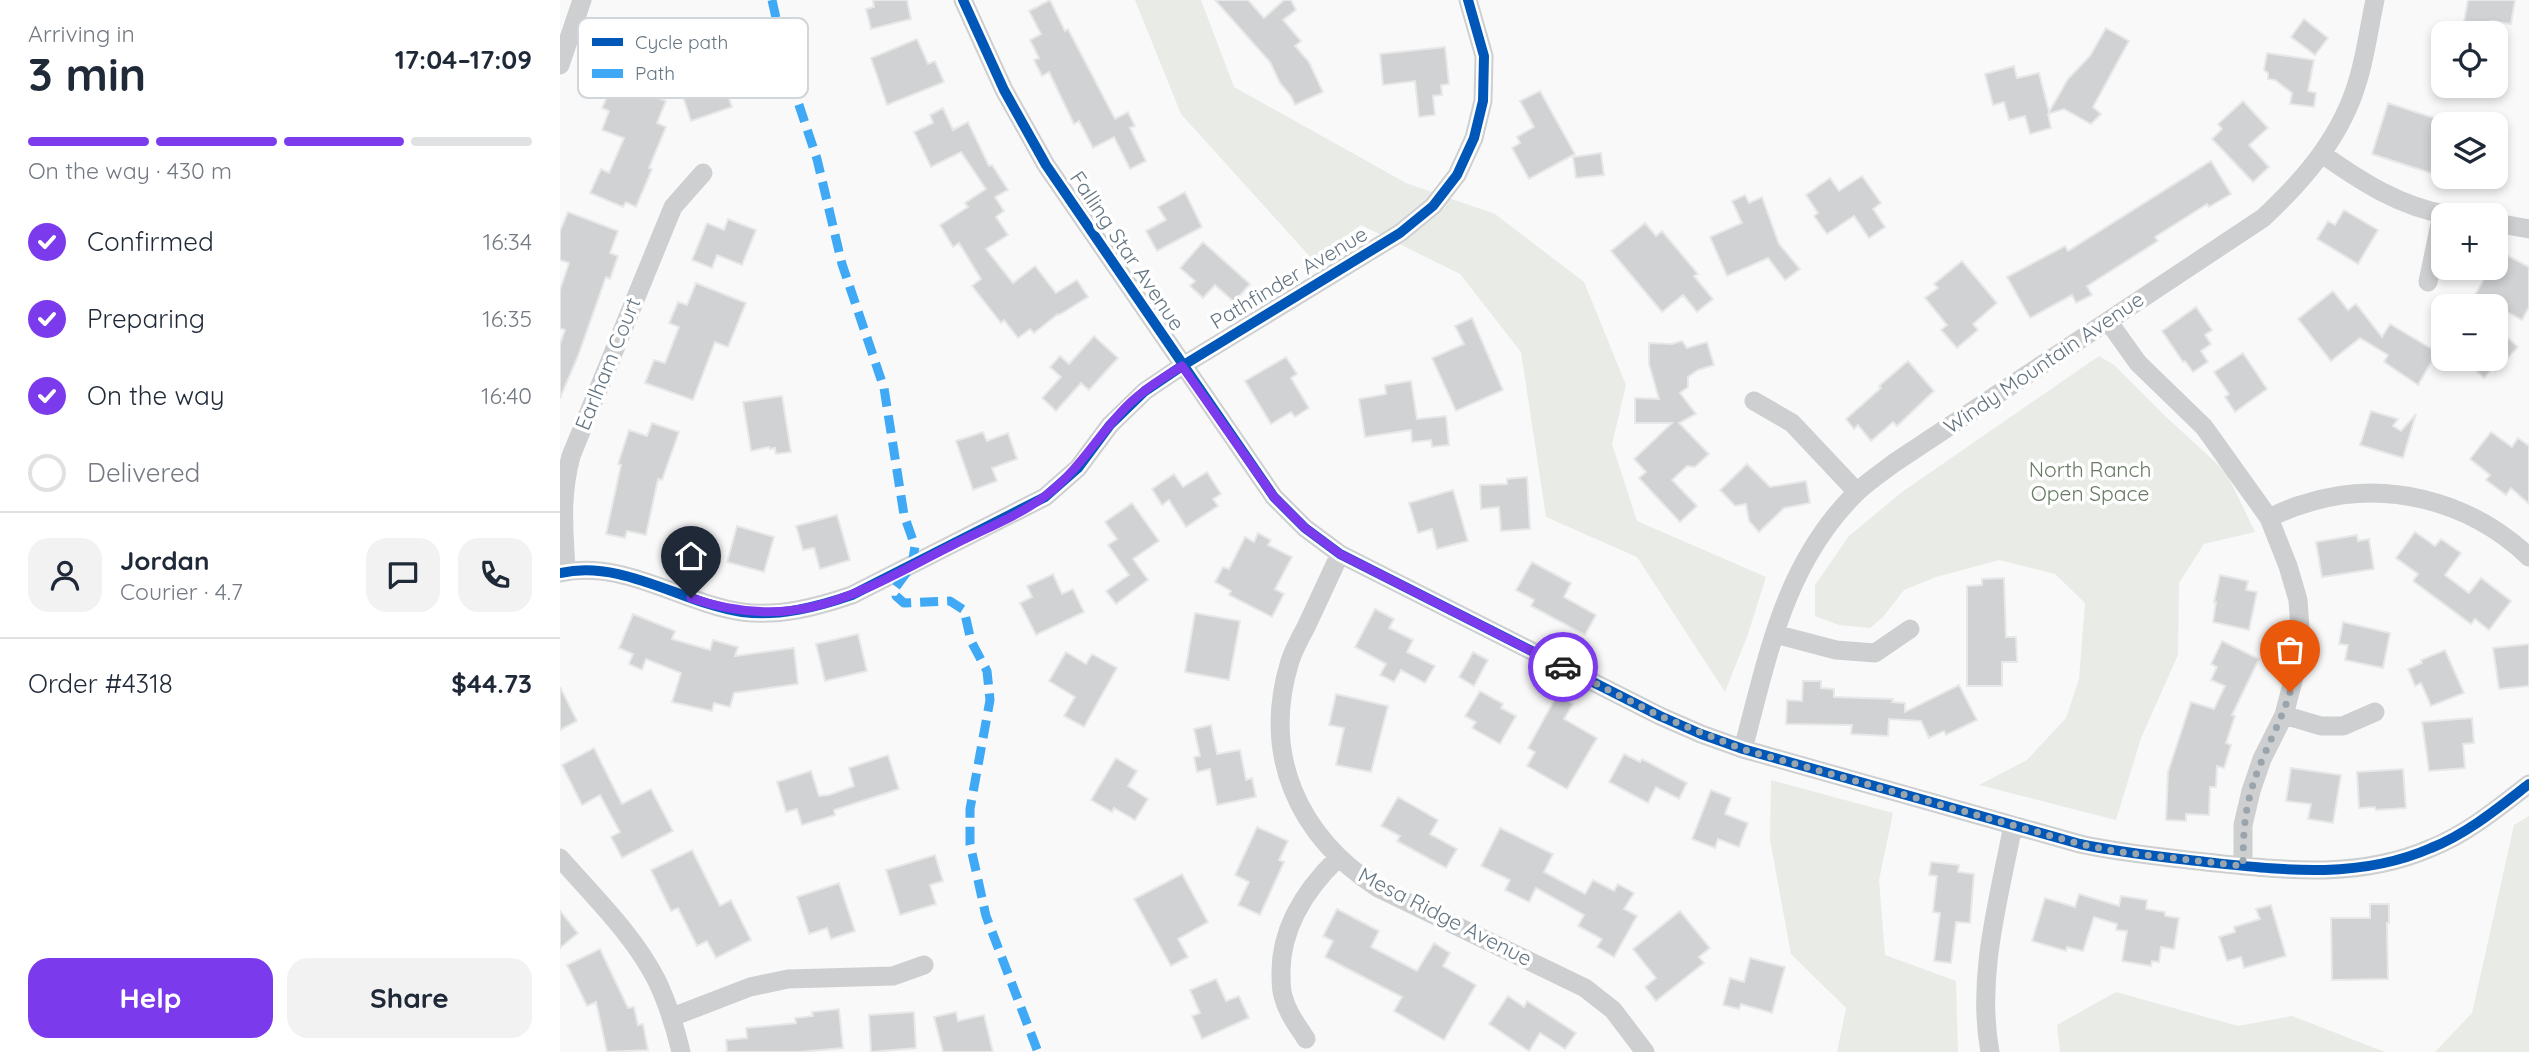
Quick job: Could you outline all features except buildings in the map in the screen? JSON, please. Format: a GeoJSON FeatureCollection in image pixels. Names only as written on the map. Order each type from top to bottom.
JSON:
{"type":"FeatureCollection","features":[{"type":"Feature","properties":{"kind":"street"},"geometry":{"type":"LineString","coordinates":[[560,65],[582,0]]}},
{"type":"Feature","properties":{"kind":"street","name":"Falling Star Avenue"},"geometry":{"type":"LineString","coordinates":[[963,0],[1004,90],[1046,165],[1274,497],[1305,528],[1340,554],[1660,716],[1742,749],[2120,852],[2304,871],[2342,870],[2385,864],[2430,849],[2485,818],[2529,784]]}},
{"type":"Feature","properties":{"kind":"street","name":"Pathfinder Avenue"},"geometry":{"type":"LineString","coordinates":[[563,572],[596,571],[624,575],[714,606],[743,612],[785,613],[852,596],[1045,496],[1078,468],[1128,405],[1182,366],[1400,233],[1433,206],[1457,175],[1474,138],[1483,101],[1484,56],[1468,0]]}},
{"type":"Feature","properties":{"kind":"street","name":"Windy Mountain Avenue"},"geometry":{"type":"LineString","coordinates":[[1742,749],[1788,592],[1804,559],[1826,527],[1857,492],[1894,463],[2263,218],[2294,190],[2322,154],[2342,120],[2358,81],[2375,0]]}},
{"type":"Feature","properties":{"kind":"street"},"geometry":{"type":"LineString","coordinates":[[2322,154],[2387,196],[2431,211]]}},
{"type":"Feature","properties":{"kind":"street","name":"Earlham Court"},"geometry":{"type":"LineString","coordinates":[[563,572],[562,507],[571,456],[673,206],[704,173]]}},
{"type":"Feature","properties":{"kind":"street"},"geometry":{"type":"LineString","coordinates":[[2508,225],[2529,229]]}},
{"type":"Feature","properties":{"kind":"street"},"geometry":{"type":"LineString","coordinates":[[2428,282],[2431,271]]}},
{"type":"Feature","properties":{"kind":"street"},"geometry":{"type":"LineString","coordinates":[[2108,321],[2138,363],[2204,426],[2269,518],[2298,600],[2300,629],[2296,669],[2284,715],[2262,759],[2251,792],[2243,825],[2243,866]]}},
{"type":"Feature","properties":{"kind":"street"},"geometry":{"type":"LineString","coordinates":[[1754,401],[1792,423],[1857,492]]}},
{"type":"Feature","properties":{"kind":"street"},"geometry":{"type":"LineString","coordinates":[[2269,518],[2304,503],[2341,495],[2377,492],[2416,497],[2452,507],[2483,522],[2516,544],[2529,557]]}},
{"type":"Feature","properties":{"kind":"street","name":"Mesa Ridge Avenue"},"geometry":{"type":"LineString","coordinates":[[1340,554],[1291,659],[1283,688],[1280,719],[1283,753],[1293,790],[1310,825],[1338,858],[1378,888],[1585,988],[1613,1010],[1645,1052]]}},
{"type":"Feature","properties":{"kind":"street"},"geometry":{"type":"LineString","coordinates":[[1774,634],[1836,650],[1875,653],[1910,629]]}},
{"type":"Feature","properties":{"kind":"street"},"geometry":{"type":"LineString","coordinates":[[2284,715],[2321,726],[2343,726],[2375,712]]}},
{"type":"Feature","properties":{"kind":"street"},"geometry":{"type":"LineString","coordinates":[[1990,1052],[1985,1000],[1987,966],[2013,825]]}},
{"type":"Feature","properties":{"kind":"street"},"geometry":{"type":"LineString","coordinates":[[560,858],[638,948],[656,979],[672,1017],[681,1052]]}},
{"type":"Feature","properties":{"kind":"street"},"geometry":{"type":"LineString","coordinates":[[1306,1039],[1289,1012],[1282,993],[1281,957],[1301,901],[1338,858]]}},
{"type":"Feature","properties":{"kind":"street"},"geometry":{"type":"LineString","coordinates":[[672,1017],[750,987],[788,979],[893,976],[924,965]]}},
{"type":"Feature","properties":{"kind":"green space"},"geometry":{"type":"Polygon","coordinates":[[[1135,0],[1201,0],[1234,87],[1406,183],[1495,214],[1584,282],[1626,385],[1612,444],[1637,521],[1766,577],[1748,634],[1725,692],[1637,557],[1546,517],[1521,352],[1460,274],[1361,225],[1313,260],[1181,114],[1135,0]]]}},
{"type":"Feature","properties":{"kind":"green space","name":"North Ranch Open Space"},"geometry":{"type":"Polygon","coordinates":[[[2099,356],[2114,365],[2226,472],[2255,532],[2204,544],[2179,583],[2178,655],[2141,738],[2116,820],[1979,785],[2027,760],[2066,718],[2079,679],[2085,603],[2055,574],[1999,560],[1936,577],[1904,590],[1883,617],[1870,628],[1839,625],[1815,616],[1815,585],[1849,536],[1902,492],[2099,356]]]}},
{"type":"Feature","properties":{"kind":"green space"},"geometry":{"type":"Polygon","coordinates":[[[1771,780],[1893,813],[1879,880],[1885,955],[1956,981],[1958,1052],[1837,1052],[1846,1008],[1791,954],[1770,840],[1771,780]]]}},
{"type":"Feature","properties":{"kind":"green space"},"geometry":{"type":"Polygon","coordinates":[[[2529,816],[2529,1052],[2435,1052],[2472,1013],[2514,825],[2529,816]]]}},
{"type":"Feature","properties":{"kind":"green space"},"geometry":{"type":"Polygon","coordinates":[[[2116,992],[2238,1026],[2292,1016],[2385,1052],[2060,1052],[2057,1025],[2116,992]]]}},
{"type":"Feature","properties":{"kind":"marked path"},"geometry":{"type":"LineString","coordinates":[[772,0],[776,18]]}},
{"type":"Feature","properties":{"kind":"marked path"},"geometry":{"type":"LineString","coordinates":[[797,98],[817,159],[842,264],[884,388],[904,515],[915,546],[912,565],[896,587],[896,596],[904,603],[950,601],[964,610],[971,641],[987,671],[990,700],[970,809],[970,844],[986,916],[1038,1052]]}},
{"type":"Feature","properties":{"kind":"cycle path"},"geometry":{"type":"LineString","coordinates":[[963,0],[1004,90],[1046,165],[1274,497],[1305,528],[1340,554],[1660,716],[1743,749],[2080,844],[2263,868],[2348,869],[2403,858],[2458,835],[2529,784]]}},
{"type":"Feature","properties":{"kind":"cycle path"},"geometry":{"type":"LineString","coordinates":[[560,573],[584,570],[607,572],[742,612],[798,610],[852,595],[1045,497],[1078,468],[1110,425],[1145,391],[1400,233],[1433,206],[1457,175],[1474,138],[1483,101],[1484,56],[1468,0]]}},
{"type":"Feature","properties":{"kind":"way so far"},"geometry":{"type":"LineString","coordinates":[[1563,667],[1660,716],[1742,749],[2080,844],[2120,852],[2243,866],[2243,825],[2251,792],[2262,759],[2284,715],[2290,692]]}},
{"type":"Feature","properties":{"kind":"route"},"geometry":{"type":"LineString","coordinates":[[691,598],[743,612],[785,613],[852,596],[1025,509],[1045,496],[1078,468],[1128,405],[1182,366],[1274,497],[1305,528],[1340,554],[1563,667]]}}]}
